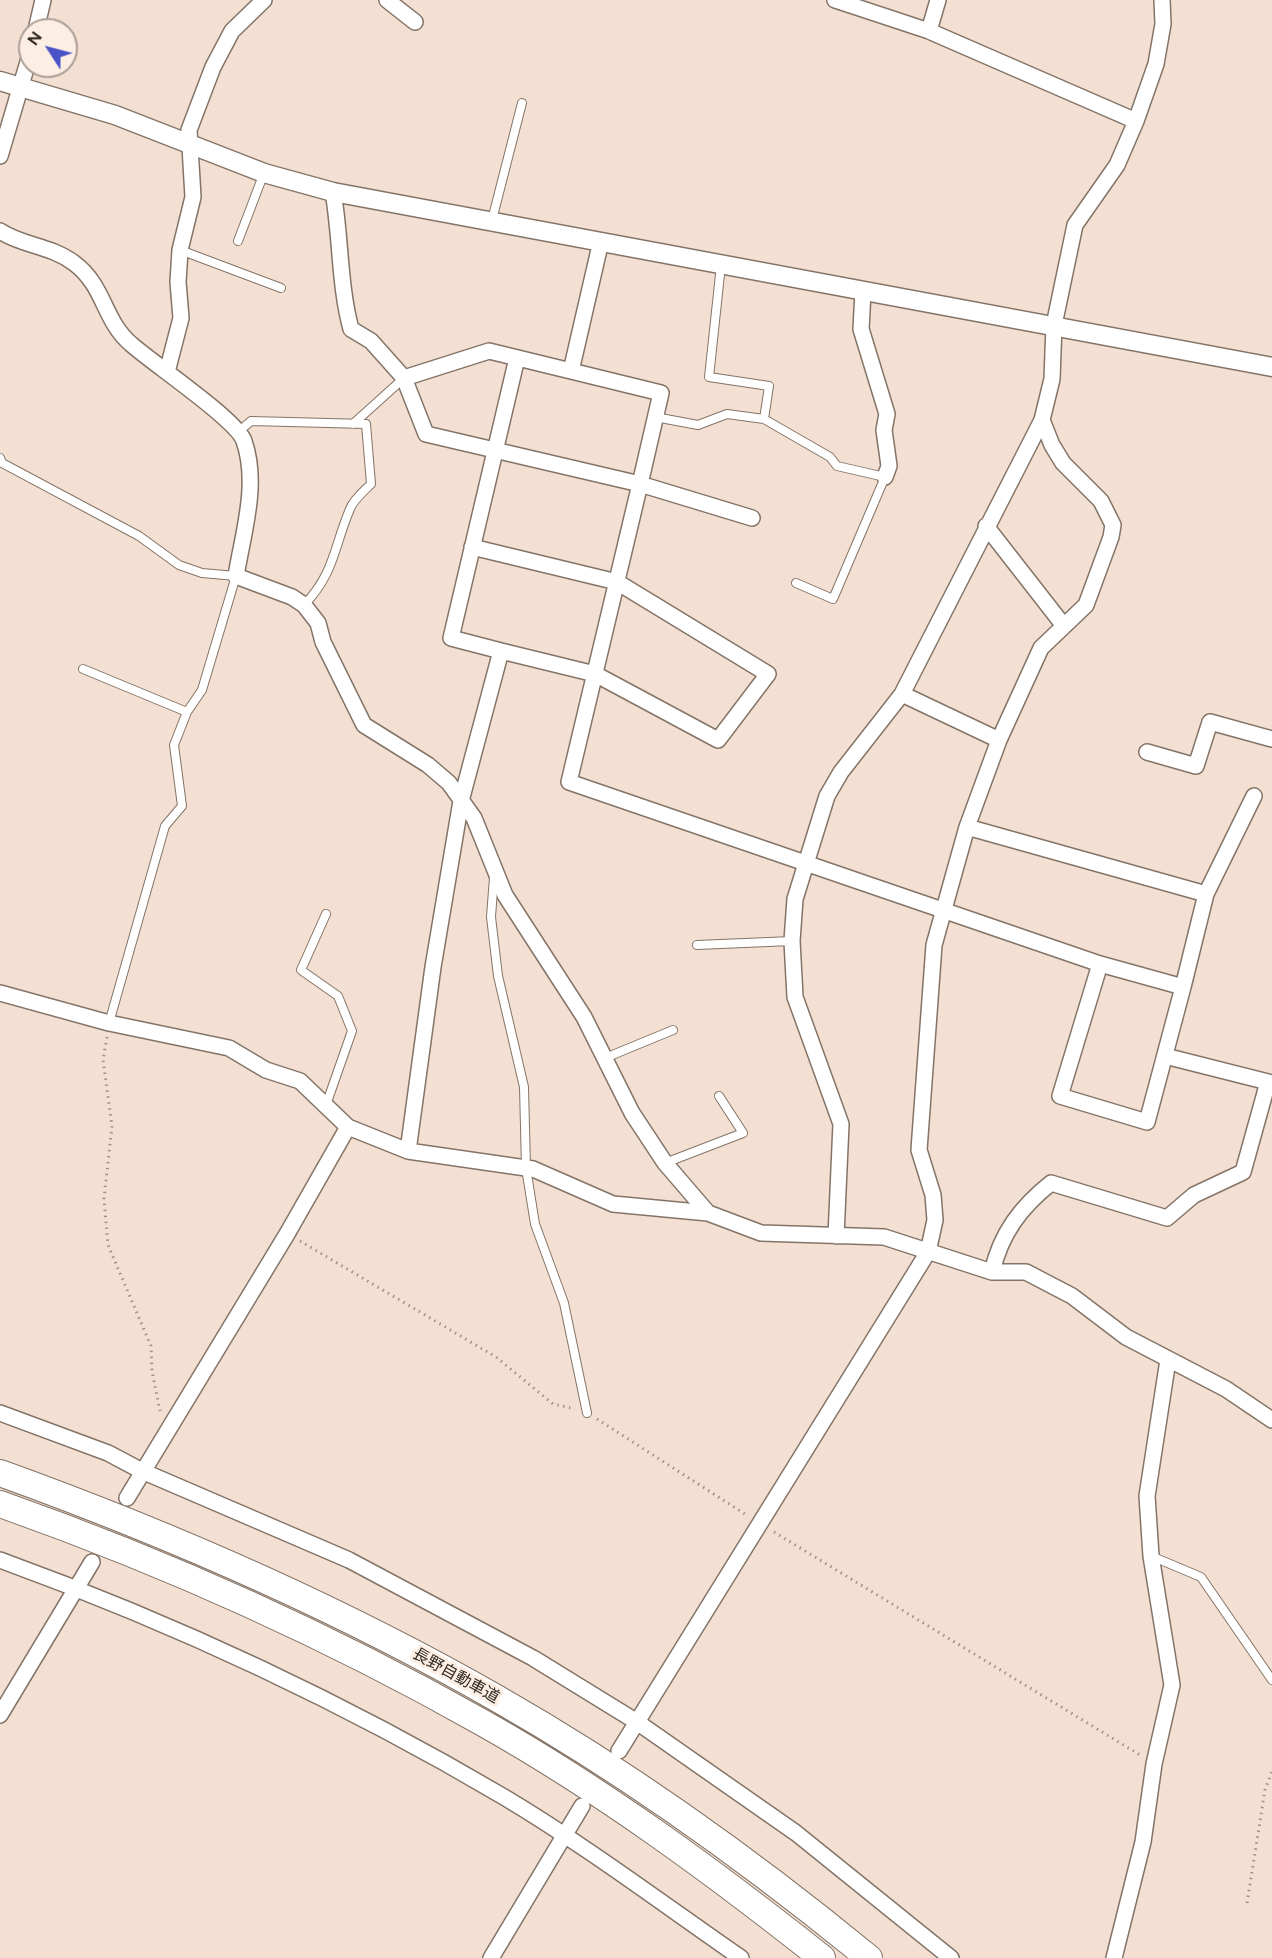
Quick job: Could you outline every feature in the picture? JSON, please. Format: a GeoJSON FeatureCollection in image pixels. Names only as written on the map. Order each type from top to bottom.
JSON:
{"type":"FeatureCollection","features":[{"type":"Feature","properties":{"kind":"highway","name":"長野自動車道"},"geometry":{"type":"LineString","coordinates":[[0,1473],[142,1526],[232,1564],[383,1636],[500,1700],[686,1820],[787,1893],[869,1958]]}},
{"type":"Feature","properties":{"kind":"highway","name":"長野自動車道"},"geometry":{"type":"LineString","coordinates":[[0,1504],[130,1553],[275,1616],[484,1724],[584,1785],[670,1844],[822,1958]]}},
{"type":"Feature","properties":{"kind":"street"},"geometry":{"type":"LineString","coordinates":[[39,18],[43,0]]}},
{"type":"Feature","properties":{"kind":"street"},"geometry":{"type":"LineString","coordinates":[[167,372],[181,318],[178,282],[180,250],[193,197],[189,130],[213,67],[232,31],[264,0]]}},
{"type":"Feature","properties":{"kind":"street"},"geometry":{"type":"LineString","coordinates":[[387,0],[415,22]]}},
{"type":"Feature","properties":{"kind":"street"},"geometry":{"type":"LineString","coordinates":[[835,0],[929,31],[1136,122]]}},
{"type":"Feature","properties":{"kind":"street"},"geometry":{"type":"LineString","coordinates":[[929,31],[938,0]]}},
{"type":"Feature","properties":{"kind":"street"},"geometry":{"type":"LineString","coordinates":[[836,1236],[841,1124],[795,997],[792,941],[795,899],[827,796],[841,772],[902,694],[1042,420],[1052,379],[1054,325],[1075,225],[1117,165],[1136,122],[1156,64],[1163,24],[1162,0]]}},
{"type":"Feature","properties":{"kind":"street"},"geometry":{"type":"LineString","coordinates":[[0,156],[24,78]]}},
{"type":"Feature","properties":{"kind":"street"},"geometry":{"type":"LineString","coordinates":[[0,81],[115,115],[264,173],[333,192],[1272,367]]}},
{"type":"Feature","properties":{"kind":"street"},"geometry":{"type":"LineString","coordinates":[[333,192],[339,224],[346,311],[351,329],[370,341],[404,378],[426,434],[640,484],[752,518]]}},
{"type":"Feature","properties":{"kind":"street"},"geometry":{"type":"LineString","coordinates":[[0,231],[50,248],[76,264],[99,291],[112,325],[131,344],[238,432],[244,440],[252,482],[236,576],[292,597],[304,605],[318,624],[323,642],[364,725],[428,765],[449,783],[474,818],[505,895],[564,983],[632,1113],[665,1163],[708,1213]]}},
{"type":"Feature","properties":{"kind":"street"},"geometry":{"type":"LineString","coordinates":[[571,371],[601,241]]}},
{"type":"Feature","properties":{"kind":"street"},"geometry":{"type":"LineString","coordinates":[[863,292],[861,328],[887,414],[884,430],[889,466],[885,477]]}},
{"type":"Feature","properties":{"kind":"street"},"geometry":{"type":"LineString","coordinates":[[404,378],[489,351],[661,393],[569,782],[1100,964],[1183,987]]}},
{"type":"Feature","properties":{"kind":"street"},"geometry":{"type":"LineString","coordinates":[[472,547],[617,582],[768,674],[718,740],[595,674],[451,638],[472,547],[517,358]]}},
{"type":"Feature","properties":{"kind":"street"},"geometry":{"type":"LineString","coordinates":[[619,1751],[928,1252],[935,1220],[933,1195],[919,1150],[932,966],[942,910],[967,827],[999,740],[1041,648],[1086,604],[1111,537],[1113,525],[1101,501],[1063,463],[1052,445],[1042,420]]}},
{"type":"Feature","properties":{"kind":"street"},"geometry":{"type":"LineString","coordinates":[[986,526],[1064,626]]}},
{"type":"Feature","properties":{"kind":"street"},"geometry":{"type":"LineString","coordinates":[[408,1151],[433,967],[461,801],[501,651]]}},
{"type":"Feature","properties":{"kind":"street"},"geometry":{"type":"LineString","coordinates":[[902,694],[999,740]]}},
{"type":"Feature","properties":{"kind":"street"},"geometry":{"type":"LineString","coordinates":[[1148,752],[1196,766],[1210,722],[1272,739]]}},
{"type":"Feature","properties":{"kind":"street"},"geometry":{"type":"LineString","coordinates":[[1100,964],[1060,1096],[1147,1122],[1206,894],[1254,796]]}},
{"type":"Feature","properties":{"kind":"street"},"geometry":{"type":"LineString","coordinates":[[967,827],[1206,894]]}},
{"type":"Feature","properties":{"kind":"street"},"geometry":{"type":"LineString","coordinates":[[0,993],[109,1023],[229,1048],[266,1070],[300,1082],[348,1127],[408,1151],[526,1168],[613,1203],[708,1213],[761,1233],[884,1237],[992,1272],[1026,1272],[1072,1296],[1126,1337],[1226,1389],[1272,1420]]}},
{"type":"Feature","properties":{"kind":"street"},"geometry":{"type":"LineString","coordinates":[[992,1272],[997,1252],[1014,1217],[1051,1183],[1167,1218],[1194,1195],[1243,1172],[1270,1083],[1165,1056]]}},
{"type":"Feature","properties":{"kind":"street"},"geometry":{"type":"LineString","coordinates":[[127,1498],[287,1234],[348,1127]]}},
{"type":"Feature","properties":{"kind":"street"},"geometry":{"type":"LineString","coordinates":[[1114,1958],[1143,1842],[1154,1764],[1172,1685],[1151,1556],[1147,1496],[1168,1360]]}},
{"type":"Feature","properties":{"kind":"street"},"geometry":{"type":"LineString","coordinates":[[0,1413],[108,1453],[142,1471],[349,1560],[533,1658],[637,1722],[795,1833],[951,1958]]}},
{"type":"Feature","properties":{"kind":"street"},"geometry":{"type":"LineString","coordinates":[[0,1560],[77,1588],[219,1647],[307,1688],[505,1798],[564,1835],[741,1958]]}},
{"type":"Feature","properties":{"kind":"street"},"geometry":{"type":"LineString","coordinates":[[0,1715],[92,1562]]}},
{"type":"Feature","properties":{"kind":"street"},"geometry":{"type":"LineString","coordinates":[[491,1958],[582,1806]]}},
{"type":"Feature","properties":{"kind":"lane"},"geometry":{"type":"LineString","coordinates":[[492,222],[522,103]]}},
{"type":"Feature","properties":{"kind":"lane"},"geometry":{"type":"LineString","coordinates":[[238,241],[264,173]]}},
{"type":"Feature","properties":{"kind":"lane"},"geometry":{"type":"LineString","coordinates":[[180,250],[280,288]]}},
{"type":"Feature","properties":{"kind":"lane"},"geometry":{"type":"LineString","coordinates":[[721,263],[709,376],[769,386],[764,419]]}},
{"type":"Feature","properties":{"kind":"lane"},"geometry":{"type":"LineString","coordinates":[[353,424],[404,378]]}},
{"type":"Feature","properties":{"kind":"lane"},"geometry":{"type":"LineString","coordinates":[[655,417],[698,425],[728,414],[764,419],[830,457],[837,466],[885,477],[833,599],[796,583]]}},
{"type":"Feature","properties":{"kind":"lane"},"geometry":{"type":"LineString","coordinates":[[238,432],[251,421],[366,424],[370,484],[350,507],[337,553],[317,592],[304,605]]}},
{"type":"Feature","properties":{"kind":"lane"},"geometry":{"type":"LineString","coordinates":[[0,458],[2,463],[139,536],[179,565],[202,573],[236,576],[202,690],[187,712],[174,745],[182,806],[165,826],[109,1023]]}},
{"type":"Feature","properties":{"kind":"lane"},"geometry":{"type":"LineString","coordinates":[[83,669],[187,712]]}},
{"type":"Feature","properties":{"kind":"lane"},"geometry":{"type":"LineString","coordinates":[[494,868],[491,917],[498,976],[524,1087],[526,1168],[535,1224],[564,1303],[587,1413]]}},
{"type":"Feature","properties":{"kind":"lane"},"geometry":{"type":"LineString","coordinates":[[326,914],[301,970],[338,996],[352,1031],[326,1105]]}},
{"type":"Feature","properties":{"kind":"lane"},"geometry":{"type":"LineString","coordinates":[[698,945],[792,941]]}},
{"type":"Feature","properties":{"kind":"lane"},"geometry":{"type":"LineString","coordinates":[[605,1058],[673,1030]]}},
{"type":"Feature","properties":{"kind":"lane"},"geometry":{"type":"LineString","coordinates":[[665,1163],[743,1133],[719,1096]]}},
{"type":"Feature","properties":{"kind":"lane"},"geometry":{"type":"LineString","coordinates":[[1151,1556],[1201,1577],[1272,1680]]}},
{"type":"Feature","properties":{"kind":"path"},"geometry":{"type":"LineString","coordinates":[[109,1023],[103,1060],[112,1126],[104,1199],[108,1245],[151,1346],[152,1371],[160,1414],[167,1429]]}},
{"type":"Feature","properties":{"kind":"path"},"geometry":{"type":"LineString","coordinates":[[287,1234],[496,1357],[554,1404],[587,1413],[760,1523],[1154,1764]]}},
{"type":"Feature","properties":{"kind":"path"},"geometry":{"type":"LineString","coordinates":[[1246,1903],[1264,1790],[1272,1771]]}}]}
